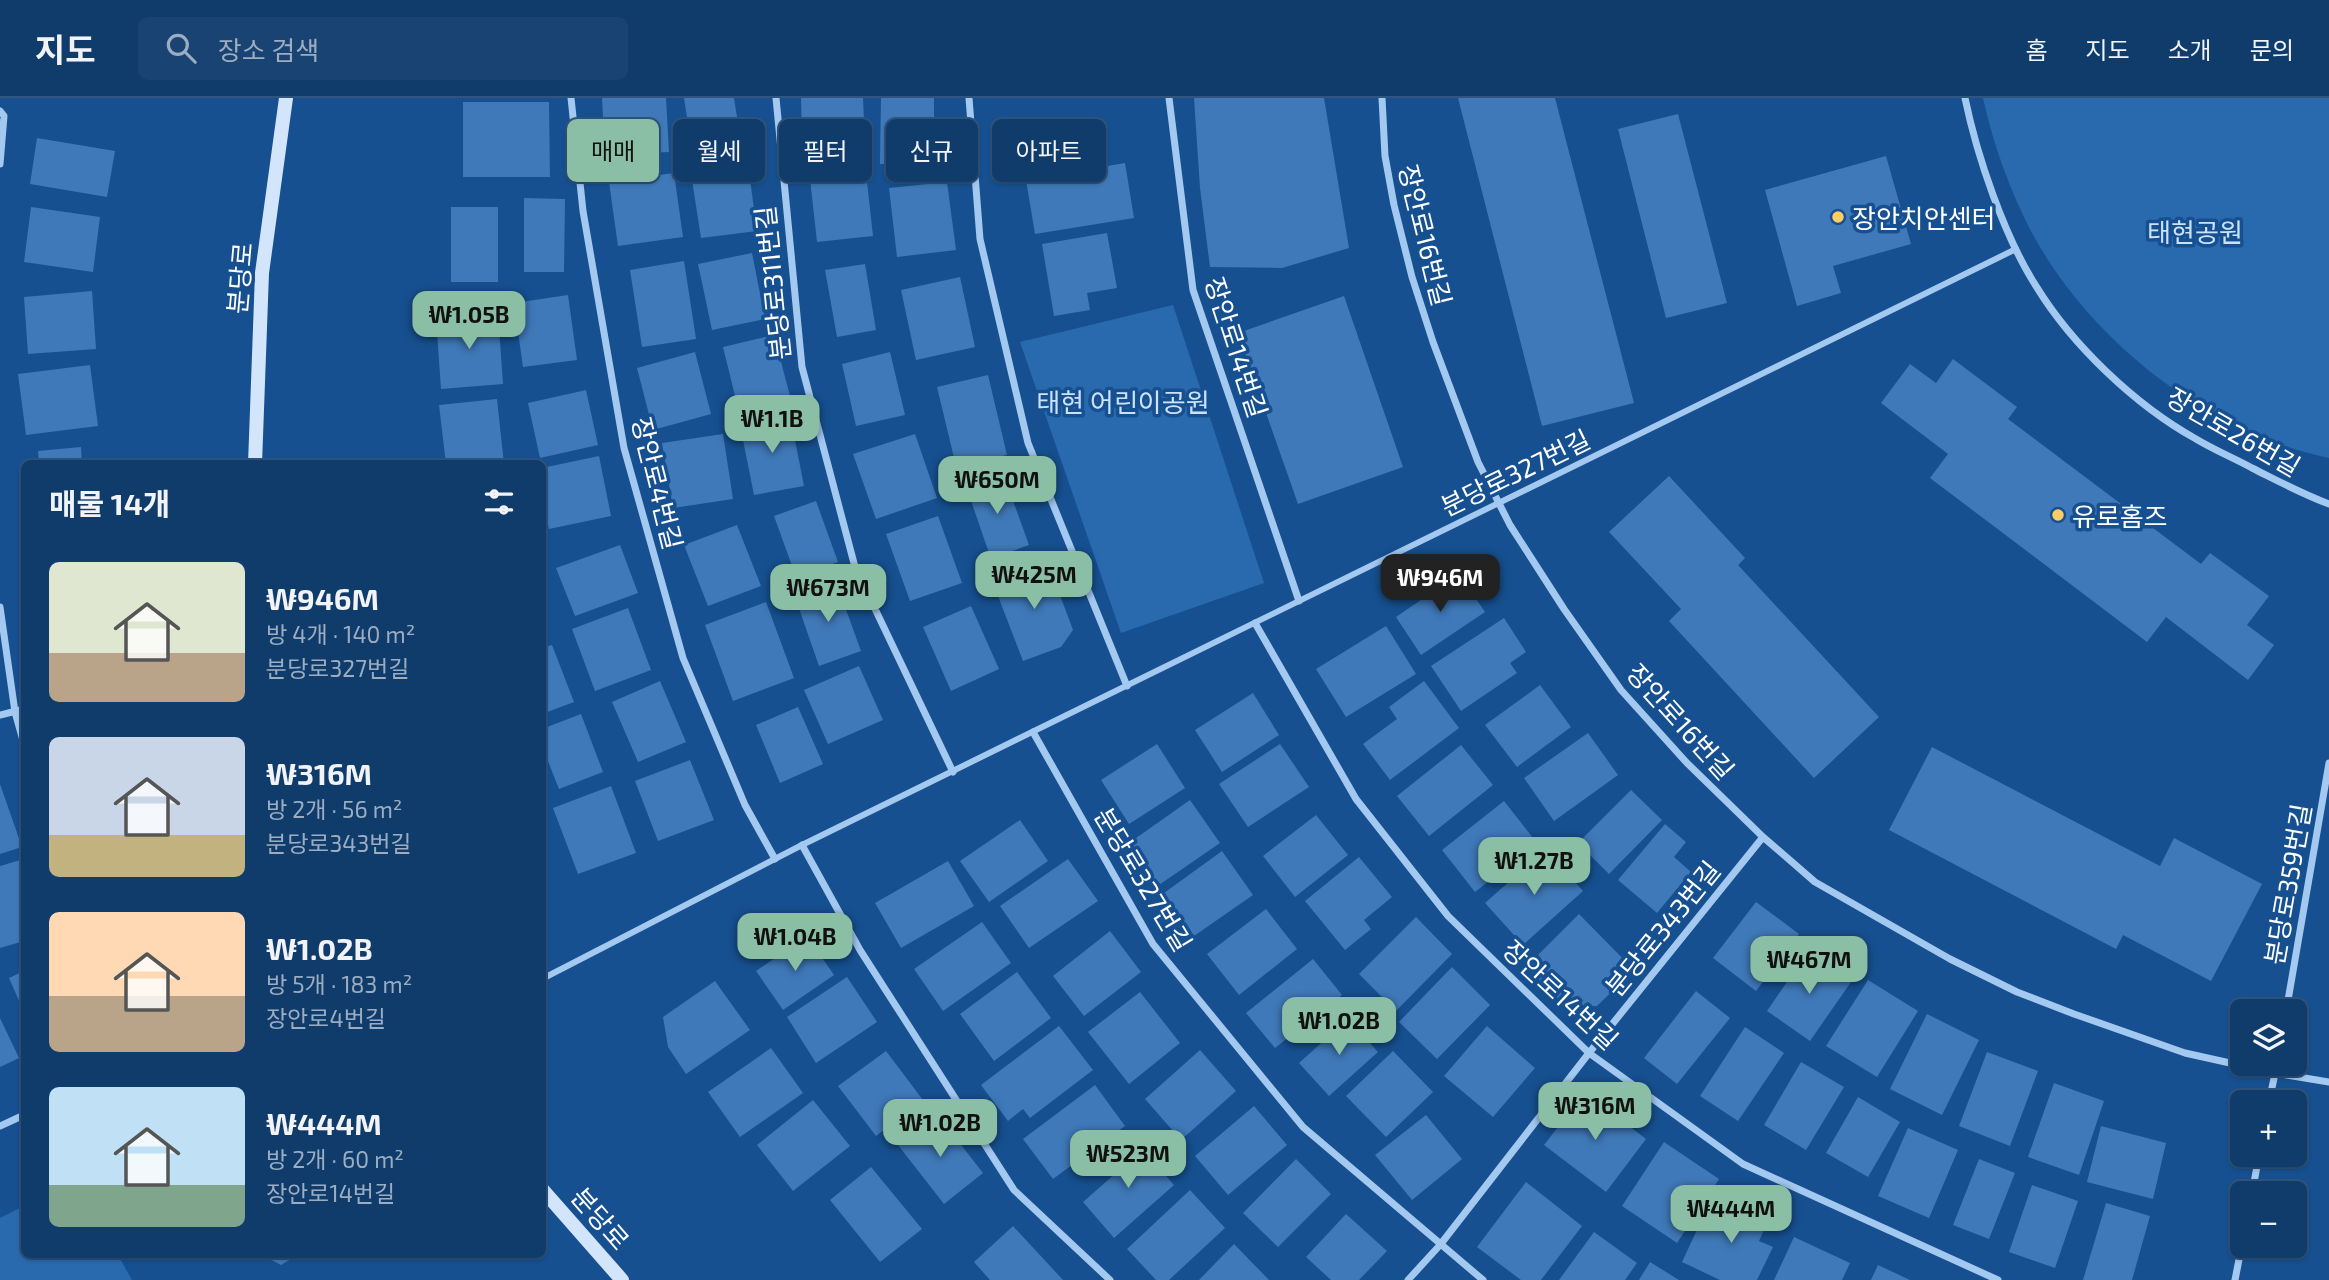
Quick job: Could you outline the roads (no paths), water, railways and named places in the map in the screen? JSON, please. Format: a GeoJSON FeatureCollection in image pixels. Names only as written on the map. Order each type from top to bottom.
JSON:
{"type":"FeatureCollection","features":[{"type":"Feature","properties":{"kind":"main road","name":"분당로"},"geometry":{"type":"LineString","coordinates":[[255,460],[262,273],[286,98]]}},
{"type":"Feature","properties":{"kind":"main road","name":"분당로"},"geometry":{"type":"LineString","coordinates":[[546,1194],[622,1280]]}},
{"type":"Feature","properties":{"kind":"street","name":"장안로4번길"},"geometry":{"type":"LineString","coordinates":[[571,98],[583,211],[624,448],[683,658],[745,805],[775,859]]}},
{"type":"Feature","properties":{"kind":"street","name":"분당로311번길"},"geometry":{"type":"LineString","coordinates":[[776,98],[802,367],[855,567],[953,772]]}},
{"type":"Feature","properties":{"kind":"street"},"geometry":{"type":"LineString","coordinates":[[969,98],[980,239],[1028,443],[1127,686]]}},
{"type":"Feature","properties":{"kind":"street","name":"장안로14번길"},"geometry":{"type":"LineString","coordinates":[[1169,98],[1193,290],[1299,601]]}},
{"type":"Feature","properties":{"kind":"street","name":"장안로16번길"},"geometry":{"type":"LineString","coordinates":[[1382,98],[1385,156],[1412,277],[1478,462],[1510,525],[1564,610],[1621,690],[1687,763],[1763,837],[1815,882],[1950,959],[2017,992],[2185,1053],[2230,1063]]}},
{"type":"Feature","properties":{"kind":"street","name":"장안로26번길"},"geometry":{"type":"LineString","coordinates":[[1965,98],[1971,128],[2015,249],[2036,286],[2064,326],[2145,404],[2194,439],[2298,492],[2329,504]]}},
{"type":"Feature","properties":{"kind":"street"},"geometry":{"type":"LineString","coordinates":[[0,111],[4,116],[0,164]]}},
{"type":"Feature","properties":{"kind":"street","name":"분당로327번길"},"geometry":{"type":"LineString","coordinates":[[546,977],[802,845],[2015,249]]}},
{"type":"Feature","properties":{"kind":"street"},"geometry":{"type":"LineString","coordinates":[[0,607],[15,712],[21,733]]}},
{"type":"Feature","properties":{"kind":"street","name":"장안로14번길"},"geometry":{"type":"LineString","coordinates":[[1255,623],[1356,799],[1448,916],[1589,1053],[1743,1164],[1998,1280]]}},
{"type":"Feature","properties":{"kind":"street"},"geometry":{"type":"LineString","coordinates":[[0,715],[21,710]]}},
{"type":"Feature","properties":{"kind":"street","name":"분당로327번길"},"geometry":{"type":"LineString","coordinates":[[1033,732],[1153,944],[1303,1127],[1440,1245]]}},
{"type":"Feature","properties":{"kind":"street","name":"분당로359번길"},"geometry":{"type":"LineString","coordinates":[[2288,999],[2329,763]]}},
{"type":"Feature","properties":{"kind":"street","name":"분당로343번길"},"geometry":{"type":"LineString","coordinates":[[1408,1280],[1440,1245],[1589,1053],[1763,837]]}},
{"type":"Feature","properties":{"kind":"street"},"geometry":{"type":"LineString","coordinates":[[802,845],[860,950],[1014,1190],[1110,1280]]}},
{"type":"Feature","properties":{"kind":"street","name":"장안로16번길"},"geometry":{"type":"LineString","coordinates":[[2293,1076],[2329,1082]]}},
{"type":"Feature","properties":{"kind":"street"},"geometry":{"type":"LineString","coordinates":[[0,1126],[21,1116]]}},
{"type":"Feature","properties":{"kind":"street"},"geometry":{"type":"LineString","coordinates":[[1440,1245],[1483,1280]]}},
{"type":"Feature","properties":{"kind":"street"},"geometry":{"type":"LineString","coordinates":[[2235,1280],[2239,1258]]}},
{"type":"Feature","properties":{"kind":"place","name":"장안치안센터"},"geometry":{"type":"Point","coordinates":[1838,217]}},
{"type":"Feature","properties":{"kind":"place","name":"유로홈즈"},"geometry":{"type":"Point","coordinates":[2058,515]}},
{"type":"Feature","properties":{"kind":"park label","name":"태현공원"},"geometry":{"type":"Point","coordinates":[2195,231]}},
{"type":"Feature","properties":{"kind":"park label","name":"태현 어린이공원"},"geometry":{"type":"Point","coordinates":[1123,401]}}]}
